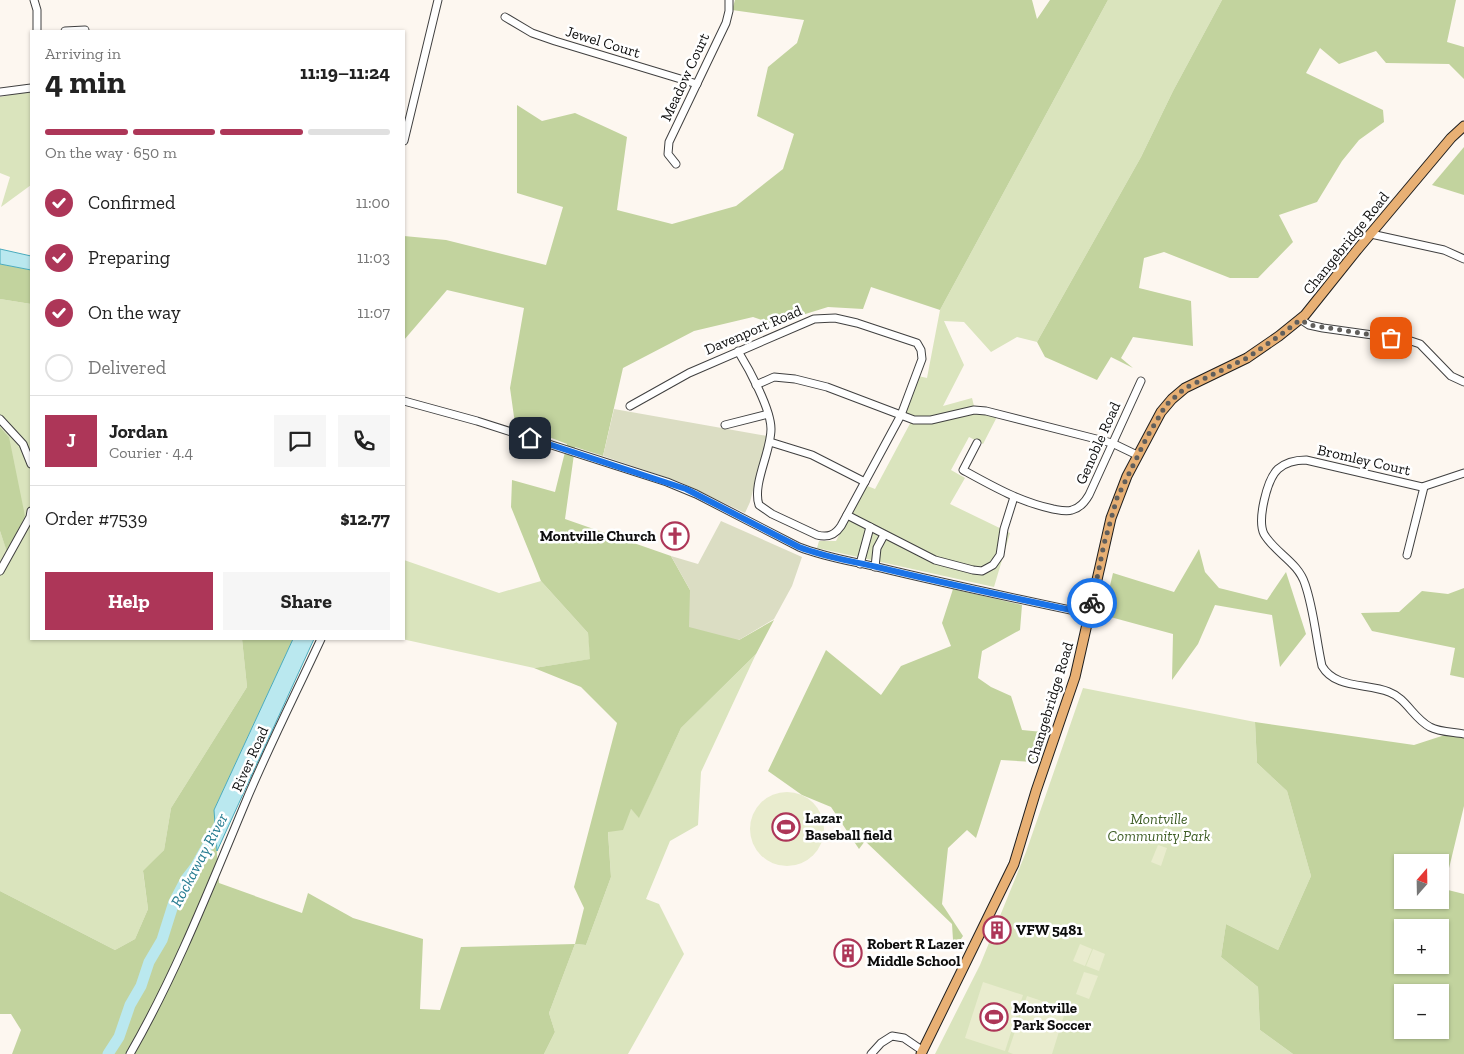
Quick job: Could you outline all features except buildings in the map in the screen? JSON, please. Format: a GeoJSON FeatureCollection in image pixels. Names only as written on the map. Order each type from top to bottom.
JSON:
{"type":"FeatureCollection","features":[{"type":"Feature","properties":{"kind":"main road","name":"Changebridge Road"},"geometry":{"type":"LineString","coordinates":[[922,1052],[1014,864],[1036,791],[1075,677],[1117,498],[1137,455],[1161,412],[1178,393],[1188,386],[1247,358],[1300,320],[1451,138],[1464,126]]}},
{"type":"Feature","properties":{"kind":"street"},"geometry":{"type":"LineString","coordinates":[[34,0],[37,10],[38,30]]}},
{"type":"Feature","properties":{"kind":"street"},"geometry":{"type":"LineString","coordinates":[[405,137],[438,0]]}},
{"type":"Feature","properties":{"kind":"street","name":"Meadow Court"},"geometry":{"type":"LineString","coordinates":[[676,164],[668,154],[668,148],[726,23],[729,0]]}},
{"type":"Feature","properties":{"kind":"street","name":"Jewel Court"},"geometry":{"type":"LineString","coordinates":[[505,16],[532,33],[697,84]]}},
{"type":"Feature","properties":{"kind":"street"},"geometry":{"type":"LineString","coordinates":[[0,92],[30,88]]}},
{"type":"Feature","properties":{"kind":"street"},"geometry":{"type":"LineString","coordinates":[[1371,234],[1444,250],[1464,259]]}},
{"type":"Feature","properties":{"kind":"street","name":"Davenport Road"},"geometry":{"type":"LineString","coordinates":[[630,406],[689,373],[806,322],[823,318],[858,323],[907,339],[917,343],[919,346],[922,358],[901,415],[847,515],[838,530],[832,535],[822,537],[817,535],[772,514],[759,505],[758,492],[770,442]]}},
{"type":"Feature","properties":{"kind":"street"},"geometry":{"type":"LineString","coordinates":[[1300,320],[1310,325],[1408,340],[1420,344],[1451,376],[1464,382]]}},
{"type":"Feature","properties":{"kind":"street"},"geometry":{"type":"LineString","coordinates":[[738,351],[756,385],[768,414],[771,423],[770,442],[812,455],[865,482]]}},
{"type":"Feature","properties":{"kind":"street"},"geometry":{"type":"LineString","coordinates":[[756,385],[774,377],[794,379],[827,387],[910,419],[923,420],[978,410],[1112,443],[1137,455]]}},
{"type":"Feature","properties":{"kind":"street","name":"Genoble Road"},"geometry":{"type":"LineString","coordinates":[[977,443],[963,470],[1014,497],[1034,505],[1062,511],[1078,508],[1089,495],[1141,381]]}},
{"type":"Feature","properties":{"kind":"street"},"geometry":{"type":"LineString","coordinates":[[405,402],[478,422],[667,482],[696,494],[799,547],[817,554],[925,580],[997,593],[1090,614]]}},
{"type":"Feature","properties":{"kind":"street"},"geometry":{"type":"LineString","coordinates":[[725,425],[768,414]]}},
{"type":"Feature","properties":{"kind":"street"},"geometry":{"type":"LineString","coordinates":[[0,419],[22,444],[30,462]]}},
{"type":"Feature","properties":{"kind":"street","name":"Bromley Court"},"geometry":{"type":"LineString","coordinates":[[1464,473],[1424,487],[1306,460],[1294,461],[1279,468],[1271,478],[1262,513],[1261,525],[1266,536],[1301,575],[1308,594],[1322,666],[1328,675],[1344,682],[1388,691],[1428,726],[1464,734]]}},
{"type":"Feature","properties":{"kind":"street"},"geometry":{"type":"LineString","coordinates":[[1407,555],[1424,487]]}},
{"type":"Feature","properties":{"kind":"street"},"geometry":{"type":"LineString","coordinates":[[847,515],[935,560],[982,571],[993,565],[1000,555],[1004,529],[1014,497]]}},
{"type":"Feature","properties":{"kind":"street"},"geometry":{"type":"LineString","coordinates":[[0,571],[30,517]]}},
{"type":"Feature","properties":{"kind":"street"},"geometry":{"type":"LineString","coordinates":[[860,564],[870,527]]}},
{"type":"Feature","properties":{"kind":"street"},"geometry":{"type":"LineString","coordinates":[[875,567],[877,548],[884,534]]}},
{"type":"Feature","properties":{"kind":"street","name":"River Road"},"geometry":{"type":"LineString","coordinates":[[130,1054],[188,937],[252,786],[321,640]]}},
{"type":"Feature","properties":{"kind":"street"},"geometry":{"type":"LineString","coordinates":[[871,1054],[888,1038],[896,1036],[904,1038],[922,1052]]}},
{"type":"Feature","properties":{"kind":"green space"},"geometry":{"type":"Polygon","coordinates":[[[735,0],[1032,0],[1037,19],[1050,0],[1108,0],[940,310],[871,287],[863,309],[828,307],[773,324],[753,317],[694,331],[623,368],[603,456],[575,447],[565,519],[671,556],[690,590],[739,640],[774,620],[756,654],[681,728],[639,818],[631,809],[623,830],[608,832],[611,877],[586,945],[575,944],[584,908],[574,887],[617,723],[581,687],[534,668],[590,659],[588,633],[541,581],[511,507],[512,480],[555,492],[567,444],[515,424],[510,388],[524,308],[447,290],[405,339],[405,236],[446,240],[546,265],[563,207],[517,193],[517,105],[542,121],[575,113],[627,137],[617,210],[672,224],[736,206],[783,169],[794,134],[757,116],[768,67],[797,43],[804,20],[732,10],[735,0]]]}},
{"type":"Feature","properties":{"kind":"green space"},"geometry":{"type":"Polygon","coordinates":[[[1108,0],[1222,0],[1173,91],[1141,157],[1037,342],[1017,337],[991,352],[964,322],[944,321],[964,365],[943,406],[972,398],[975,410],[999,413],[983,444],[969,437],[951,470],[965,478],[950,504],[1010,533],[994,587],[817,548],[819,541],[836,541],[865,485],[875,489],[913,418],[902,412],[918,376],[927,378],[940,310],[1108,0]]]}},
{"type":"Feature","properties":{"kind":"green space"},"geometry":{"type":"Polygon","coordinates":[[[1222,0],[1456,0],[1447,42],[1464,47],[1464,79],[1449,64],[1386,63],[1376,51],[1339,64],[1320,48],[1306,73],[1383,110],[1384,122],[1359,140],[1342,161],[1317,202],[1279,215],[1293,242],[1258,278],[1230,278],[1164,252],[1144,258],[1139,288],[1191,301],[1193,346],[1133,337],[1121,358],[1133,368],[1111,357],[1097,380],[1045,357],[1037,342],[1141,157],[1173,91],[1222,0]]]}},
{"type":"Feature","properties":{"kind":"green space"},"geometry":{"type":"Polygon","coordinates":[[[30,91],[30,186],[1,207],[10,177],[0,173],[0,97],[30,91]]]}},
{"type":"Feature","properties":{"kind":"green space"},"geometry":{"type":"Polygon","coordinates":[[[1464,147],[1464,195],[1432,185],[1464,147]]]}},
{"type":"Feature","properties":{"kind":"green space"},"geometry":{"type":"Polygon","coordinates":[[[0,264],[30,270],[30,304],[0,299],[0,264]]]}},
{"type":"Feature","properties":{"kind":"green space"},"geometry":{"type":"Polygon","coordinates":[[[0,299],[30,304],[30,640],[242,640],[247,687],[171,808],[164,850],[143,872],[148,909],[135,939],[115,950],[0,891],[0,531],[7,551],[9,437],[0,427],[0,299]]]}},
{"type":"Feature","properties":{"kind":"green space"},"geometry":{"type":"Polygon","coordinates":[[[614,409],[767,436],[750,502],[745,513],[680,482],[603,456],[614,409]]]}},
{"type":"Feature","properties":{"kind":"green space"},"geometry":{"type":"Polygon","coordinates":[[[0,427],[9,437],[25,516],[7,552],[0,531],[0,427]]]}},
{"type":"Feature","properties":{"kind":"green space"},"geometry":{"type":"Polygon","coordinates":[[[721,521],[802,557],[792,586],[774,619],[739,640],[689,627],[690,590],[671,556],[698,564],[721,521]]]}},
{"type":"Feature","properties":{"kind":"green space"},"geometry":{"type":"Polygon","coordinates":[[[1199,549],[1205,572],[1219,588],[1267,600],[1286,572],[1306,634],[1280,667],[1272,615],[1215,605],[1198,644],[1172,680],[1173,634],[1103,615],[1113,573],[1174,592],[1199,549]]]}},
{"type":"Feature","properties":{"kind":"green space"},"geometry":{"type":"Polygon","coordinates":[[[405,560],[499,593],[541,581],[588,633],[591,659],[534,668],[405,640],[405,560]]]}},
{"type":"Feature","properties":{"kind":"green space"},"geometry":{"type":"Polygon","coordinates":[[[1464,588],[1464,678],[1450,675],[1455,648],[1372,631],[1361,613],[1399,612],[1422,591],[1448,594],[1464,588]]]}},
{"type":"Feature","properties":{"kind":"green space"},"geometry":{"type":"Polygon","coordinates":[[[953,589],[1022,605],[1020,630],[982,651],[978,678],[991,687],[1011,696],[1022,730],[1043,732],[1033,762],[1001,760],[976,838],[967,830],[948,848],[942,904],[963,936],[961,939],[953,940],[952,924],[865,841],[859,849],[831,807],[802,795],[768,771],[826,650],[881,695],[901,666],[951,646],[942,623],[953,589]]]}},
{"type":"Feature","properties":{"kind":"green space"},"geometry":{"type":"Polygon","coordinates":[[[242,640],[293,640],[214,810],[219,883],[302,913],[308,893],[353,918],[423,939],[420,1009],[440,1010],[461,947],[575,944],[549,1013],[555,1032],[544,1054],[12,1054],[21,1030],[11,1014],[0,1014],[0,891],[115,950],[135,939],[148,909],[143,871],[164,850],[171,808],[247,687],[242,640]]]}},
{"type":"Feature","properties":{"kind":"green space"},"geometry":{"type":"Polygon","coordinates":[[[756,654],[701,772],[698,825],[670,841],[646,899],[659,904],[684,954],[628,1054],[544,1054],[555,1032],[549,1013],[575,944],[586,945],[611,877],[608,831],[631,809],[639,817],[681,728],[756,654]]]}},
{"type":"Feature","properties":{"kind":"green space","name":"Montville Community Park"},"geometry":{"type":"Polygon","coordinates":[[[1083,688],[1255,722],[1257,763],[1287,791],[1311,876],[1278,950],[1226,924],[1221,957],[1258,987],[1260,1030],[1293,1054],[935,1054],[980,965],[1026,852],[1083,688]]]}},
{"type":"Feature","properties":{"kind":"green space"},"geometry":{"type":"Polygon","coordinates":[[[1255,722],[1414,745],[1451,733],[1464,735],[1464,806],[1449,868],[1449,854],[1394,854],[1394,909],[1449,909],[1449,890],[1464,894],[1464,1054],[1293,1054],[1260,1030],[1258,987],[1221,957],[1226,924],[1278,950],[1311,876],[1287,791],[1257,763],[1255,722]]]}},
{"type":"Feature","properties":{"kind":"green space","name":"Lazar Baseball field"},"geometry":{"type":"Polygon","coordinates":[[[780,792],[794,792],[808,798],[818,808],[824,822],[822,843],[808,860],[794,866],[780,866],[766,860],[756,850],[750,836],[750,822],[756,808],[766,798],[780,792]]]}},
{"type":"Feature","properties":{"kind":"green space"},"geometry":{"type":"Polygon","coordinates":[[[1158,845],[1167,848],[1161,866],[1151,862],[1158,845]]]}},
{"type":"Feature","properties":{"kind":"green space"},"geometry":{"type":"Polygon","coordinates":[[[1080,944],[1092,949],[1085,966],[1073,961],[1080,944]]]}},
{"type":"Feature","properties":{"kind":"green space"},"geometry":{"type":"Polygon","coordinates":[[[1093,949],[1105,954],[1099,971],[1086,966],[1093,949]]]}},
{"type":"Feature","properties":{"kind":"green space"},"geometry":{"type":"Polygon","coordinates":[[[1084,972],[1098,976],[1089,999],[1076,994],[1084,972]]]}},
{"type":"Feature","properties":{"kind":"green space","name":"Montville Park Soccer"},"geometry":{"type":"Polygon","coordinates":[[[983,982],[1023,995],[1005,1051],[965,1038],[983,982]]]}},
{"type":"Feature","properties":{"kind":"green space","name":"Montville Park Soccer"},"geometry":{"type":"Polygon","coordinates":[[[1027,996],[1066,1009],[1052,1054],[1013,1054],[1008,1052],[1027,996]]]}},
{"type":"Feature","properties":{"kind":"water"},"geometry":{"type":"Polygon","coordinates":[[[0,249],[30,256],[30,270],[0,264],[0,249]]]}},
{"type":"Feature","properties":{"kind":"water","name":"Rockaway River"},"geometry":{"type":"Polygon","coordinates":[[[293,640],[314,640],[217,851],[214,810],[293,640]]]}},
{"type":"Feature","properties":{"kind":"waterway","name":"Rockaway River"},"geometry":{"type":"LineString","coordinates":[[108,1054],[119,1037],[130,1005],[141,986],[149,962],[162,940],[174,902],[223,818]]}},
{"type":"Feature","properties":{"kind":"way so far"},"geometry":{"type":"LineString","coordinates":[[1092,603],[1104,544],[1117,498],[1161,412],[1178,393],[1188,386],[1247,358],[1300,320],[1310,325],[1391,338]]}},
{"type":"Feature","properties":{"kind":"place","name":"Montville Church"},"geometry":{"type":"Point","coordinates":[675,536]}},
{"type":"Feature","properties":{"kind":"place","name":"Lazar Baseball field"},"geometry":{"type":"Point","coordinates":[786,827]}},
{"type":"Feature","properties":{"kind":"place","name":"VFW 5481"},"geometry":{"type":"Point","coordinates":[997,930]}},
{"type":"Feature","properties":{"kind":"place","name":"Robert R Lazer Middle School"},"geometry":{"type":"Point","coordinates":[848,953]}},
{"type":"Feature","properties":{"kind":"place","name":"Montville Park Soccer"},"geometry":{"type":"Point","coordinates":[994,1017]}},
{"type":"Feature","properties":{"kind":"route"},"geometry":{"type":"LineString","coordinates":[[530,438],[686,489],[799,547],[817,554],[925,580],[997,593],[1090,614],[1092,603]]}}]}
